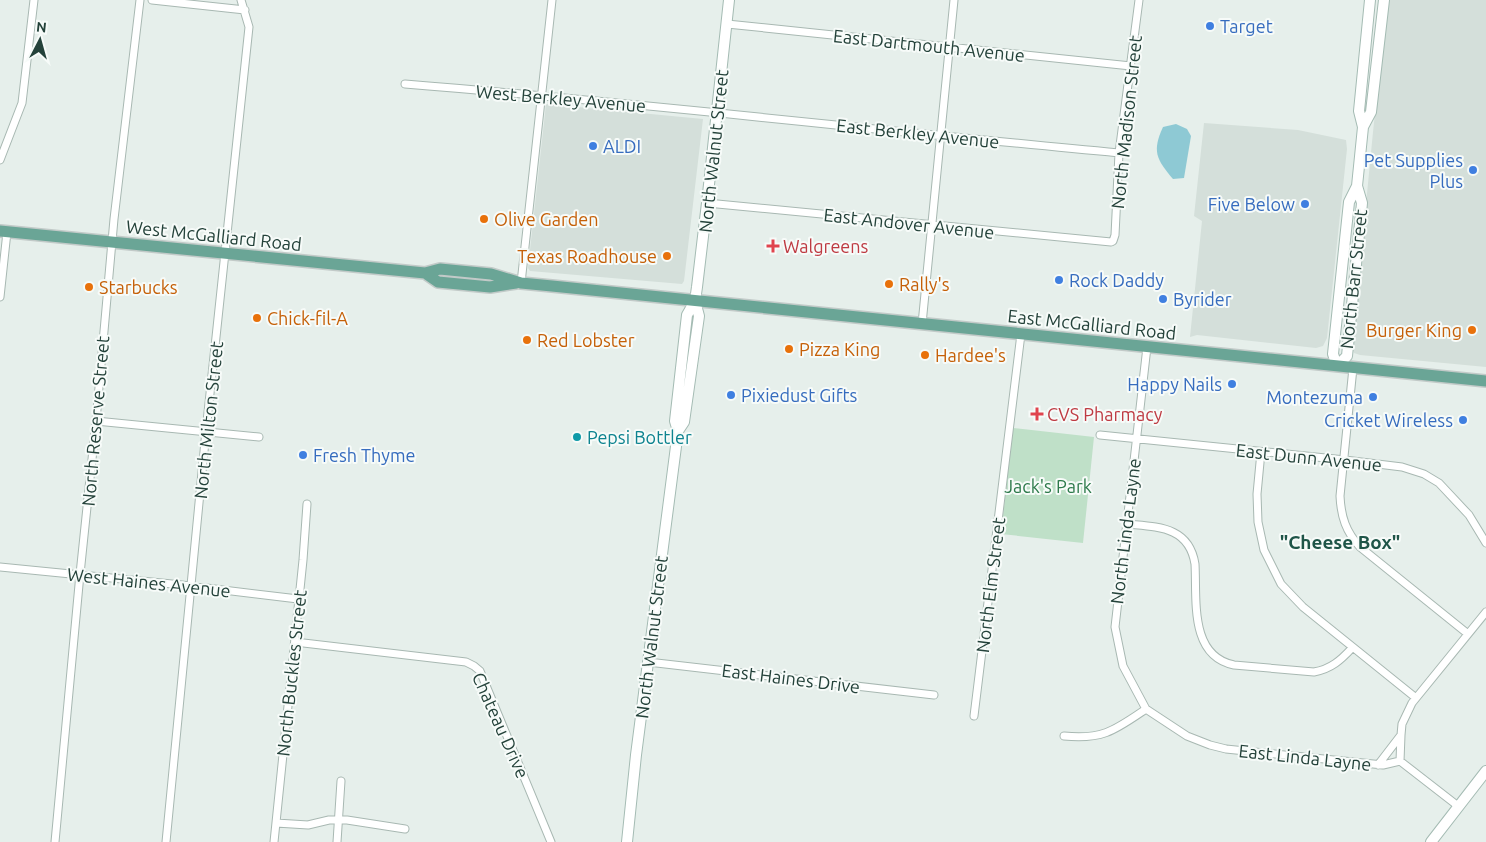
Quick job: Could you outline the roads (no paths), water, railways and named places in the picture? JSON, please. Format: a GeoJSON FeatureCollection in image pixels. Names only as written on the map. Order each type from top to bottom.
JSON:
{"type":"FeatureCollection","features":[{"type":"Feature","properties":{"kind":"main road","name":"North Walnut Street"},"geometry":{"type":"LineString","coordinates":[[626,842],[678,431],[684,422],[699,316],[695,301],[729,0]]}},
{"type":"Feature","properties":{"kind":"main road","name":"North Barr Street"},"geometry":{"type":"LineString","coordinates":[[1363,126],[1358,111],[1370,0]]}},
{"type":"Feature","properties":{"kind":"main road","name":"North Barr Street"},"geometry":{"type":"LineString","coordinates":[[1337,366],[1347,356],[1362,203],[1357,186],[1363,126],[1371,112],[1384,0]]}},
{"type":"Feature","properties":{"kind":"main road","name":"West McGalliard Road"},"geometry":{"type":"LineString","coordinates":[[4,232],[425,273],[438,282],[490,287],[521,283],[695,301]]}},
{"type":"Feature","properties":{"kind":"main road","name":"East McGalliard Road"},"geometry":{"type":"LineString","coordinates":[[695,301],[1486,381]]}},
{"type":"Feature","properties":{"kind":"main road"},"geometry":{"type":"LineString","coordinates":[[1431,842],[1486,770]]}},
{"type":"Feature","properties":{"kind":"street"},"geometry":{"type":"LineString","coordinates":[[0,160],[22,103],[34,0]]}},
{"type":"Feature","properties":{"kind":"street","name":"North Reserve Street"},"geometry":{"type":"LineString","coordinates":[[55,842],[112,242],[140,0]]}},
{"type":"Feature","properties":{"kind":"street"},"geometry":{"type":"LineString","coordinates":[[152,0],[244,10]]}},
{"type":"Feature","properties":{"kind":"street","name":"North Milton Street"},"geometry":{"type":"LineString","coordinates":[[166,842],[206,431],[249,27],[241,0]]}},
{"type":"Feature","properties":{"kind":"street"},"geometry":{"type":"LineString","coordinates":[[521,283],[552,0]]}},
{"type":"Feature","properties":{"kind":"street"},"geometry":{"type":"LineString","coordinates":[[922,324],[954,0]]}},
{"type":"Feature","properties":{"kind":"street","name":"North Madison Street"},"geometry":{"type":"LineString","coordinates":[[1111,242],[1115,235],[1119,153],[1139,0]]}},
{"type":"Feature","properties":{"kind":"street","name":"East Dartmouth Avenue"},"geometry":{"type":"LineString","coordinates":[[726,24],[1131,66]]}},
{"type":"Feature","properties":{"kind":"street","name":"West Berkley Avenue"},"geometry":{"type":"LineString","coordinates":[[405,84],[717,112]]}},
{"type":"Feature","properties":{"kind":"street","name":"East Berkley Avenue"},"geometry":{"type":"LineString","coordinates":[[717,112],[1119,153]]}},
{"type":"Feature","properties":{"kind":"street","name":"East Andover Avenue"},"geometry":{"type":"LineString","coordinates":[[707,203],[1111,242]]}},
{"type":"Feature","properties":{"kind":"street"},"geometry":{"type":"LineString","coordinates":[[0,297],[4,232]]}},
{"type":"Feature","properties":{"kind":"street","name":"North Elm Street"},"geometry":{"type":"LineString","coordinates":[[974,716],[1021,334]]}},
{"type":"Feature","properties":{"kind":"street","name":"North Linda Layne"},"geometry":{"type":"LineString","coordinates":[[1146,710],[1123,666],[1115,627],[1147,347]]}},
{"type":"Feature","properties":{"kind":"street","name":"North Barr Street"},"geometry":{"type":"LineString","coordinates":[[1353,368],[1340,496],[1343,519],[1351,536],[1360,546],[1468,634]]}},
{"type":"Feature","properties":{"kind":"street"},"geometry":{"type":"LineString","coordinates":[[96,421],[259,437]]}},
{"type":"Feature","properties":{"kind":"street","name":"East Dunn Avenue"},"geometry":{"type":"LineString","coordinates":[[1100,435],[1402,467],[1424,474],[1439,483],[1460,504],[1476,525],[1486,543]]}},
{"type":"Feature","properties":{"kind":"street"},"geometry":{"type":"LineString","coordinates":[[1261,452],[1257,515],[1262,543],[1270,565],[1281,584],[1297,602],[1416,698]]}},
{"type":"Feature","properties":{"kind":"street","name":"North Buckles Street"},"geometry":{"type":"LineString","coordinates":[[274,842],[307,504]]}},
{"type":"Feature","properties":{"kind":"street"},"geometry":{"type":"LineString","coordinates":[[1127,524],[1166,529],[1180,536],[1187,543],[1193,553],[1195,564],[1200,634],[1209,650],[1222,661],[1234,664],[1314,672],[1336,663],[1352,648]]}},
{"type":"Feature","properties":{"kind":"street","name":"West Haines Avenue"},"geometry":{"type":"LineString","coordinates":[[0,567],[80,574],[298,599]]}},
{"type":"Feature","properties":{"kind":"street"},"geometry":{"type":"LineString","coordinates":[[1458,806],[1400,761],[1401,735],[1405,717],[1416,698],[1486,612]]}},
{"type":"Feature","properties":{"kind":"street","name":"Chateau Drive"},"geometry":{"type":"LineString","coordinates":[[295,642],[466,662],[474,666],[480,671],[551,842]]}},
{"type":"Feature","properties":{"kind":"street","name":"East Haines Drive"},"geometry":{"type":"LineString","coordinates":[[648,662],[934,695]]}},
{"type":"Feature","properties":{"kind":"street"},"geometry":{"type":"LineString","coordinates":[[1064,736],[1078,738],[1099,736],[1117,729],[1146,710]]}},
{"type":"Feature","properties":{"kind":"street","name":"East Linda Layne"},"geometry":{"type":"LineString","coordinates":[[1146,710],[1187,736],[1226,749],[1378,765],[1388,765],[1400,761]]}},
{"type":"Feature","properties":{"kind":"street"},"geometry":{"type":"LineString","coordinates":[[1378,765],[1401,735]]}},
{"type":"Feature","properties":{"kind":"street"},"geometry":{"type":"LineString","coordinates":[[336,842],[341,781]]}},
{"type":"Feature","properties":{"kind":"street"},"geometry":{"type":"LineString","coordinates":[[276,823],[308,824],[337,820],[374,823],[405,829]]}},
{"type":"Feature","properties":{"kind":"water"},"geometry":{"type":"Polygon","coordinates":[[[1176,124],[1187,129],[1191,136],[1184,178],[1173,179],[1159,160],[1157,149],[1163,127],[1176,124]]]}},
{"type":"Feature","properties":{"kind":"place","name":"Target"},"geometry":{"type":"Point","coordinates":[1210,26]}},
{"type":"Feature","properties":{"kind":"place","name":"ALDI"},"geometry":{"type":"Point","coordinates":[593,146]}},
{"type":"Feature","properties":{"kind":"place","name":"Pet Supplies Plus"},"geometry":{"type":"Point","coordinates":[1473,170]}},
{"type":"Feature","properties":{"kind":"place","name":"Five Below"},"geometry":{"type":"Point","coordinates":[1305,204]}},
{"type":"Feature","properties":{"kind":"place","name":"Olive Garden"},"geometry":{"type":"Point","coordinates":[484,219]}},
{"type":"Feature","properties":{"kind":"place","name":"Walgreens"},"geometry":{"type":"Point","coordinates":[773,246]}},
{"type":"Feature","properties":{"kind":"place","name":"Texas Roadhouse"},"geometry":{"type":"Point","coordinates":[667,256]}},
{"type":"Feature","properties":{"kind":"place","name":"Rock Daddy"},"geometry":{"type":"Point","coordinates":[1059,280]}},
{"type":"Feature","properties":{"kind":"place","name":"Rally's"},"geometry":{"type":"Point","coordinates":[889,284]}},
{"type":"Feature","properties":{"kind":"place","name":"Starbucks"},"geometry":{"type":"Point","coordinates":[89,287]}},
{"type":"Feature","properties":{"kind":"place","name":"Byrider"},"geometry":{"type":"Point","coordinates":[1163,299]}},
{"type":"Feature","properties":{"kind":"place","name":"Chick-fil-A"},"geometry":{"type":"Point","coordinates":[257,318]}},
{"type":"Feature","properties":{"kind":"place","name":"Burger King"},"geometry":{"type":"Point","coordinates":[1472,330]}},
{"type":"Feature","properties":{"kind":"place","name":"Red Lobster"},"geometry":{"type":"Point","coordinates":[527,340]}},
{"type":"Feature","properties":{"kind":"place","name":"Pizza King"},"geometry":{"type":"Point","coordinates":[789,349]}},
{"type":"Feature","properties":{"kind":"place","name":"Hardee's"},"geometry":{"type":"Point","coordinates":[925,355]}},
{"type":"Feature","properties":{"kind":"place","name":"Happy Nails"},"geometry":{"type":"Point","coordinates":[1232,384]}},
{"type":"Feature","properties":{"kind":"place","name":"Pixiedust Gifts"},"geometry":{"type":"Point","coordinates":[731,395]}},
{"type":"Feature","properties":{"kind":"place","name":"Montezuma"},"geometry":{"type":"Point","coordinates":[1373,397]}},
{"type":"Feature","properties":{"kind":"place","name":"CVS Pharmacy"},"geometry":{"type":"Point","coordinates":[1037,414]}},
{"type":"Feature","properties":{"kind":"place","name":"Cricket Wireless"},"geometry":{"type":"Point","coordinates":[1463,420]}},
{"type":"Feature","properties":{"kind":"place","name":"Pepsi Bottler"},"geometry":{"type":"Point","coordinates":[577,437]}},
{"type":"Feature","properties":{"kind":"place","name":"Fresh Thyme"},"geometry":{"type":"Point","coordinates":[303,455]}},
{"type":"Feature","properties":{"kind":"district","name":"\"Cheese Box\""},"geometry":{"type":"Point","coordinates":[1340,542]}},
{"type":"Feature","properties":{"kind":"park label","name":"Jack's Park"},"geometry":{"type":"Point","coordinates":[1048,486]}}]}
